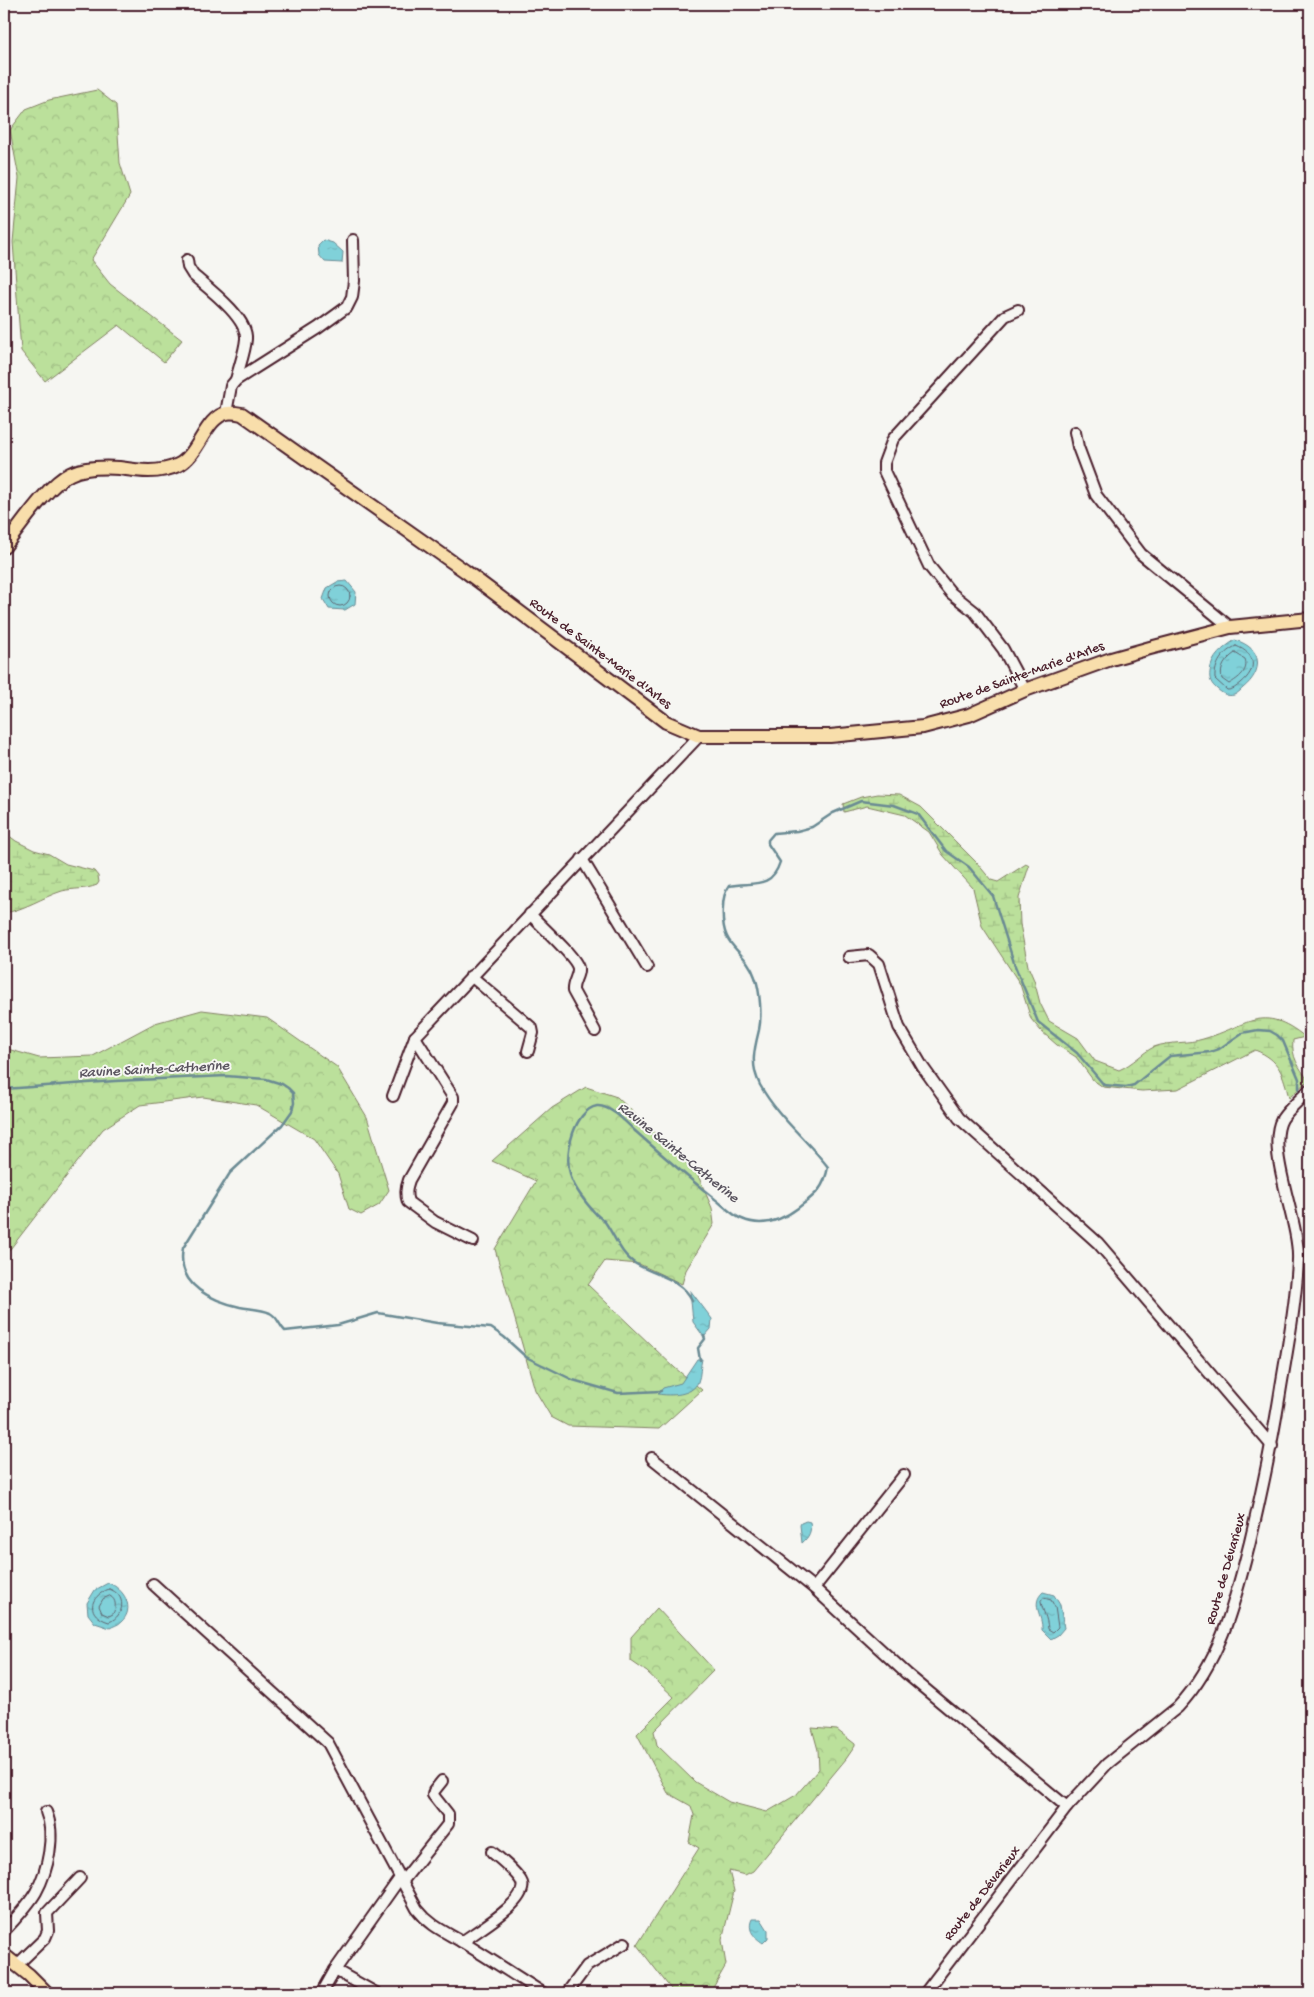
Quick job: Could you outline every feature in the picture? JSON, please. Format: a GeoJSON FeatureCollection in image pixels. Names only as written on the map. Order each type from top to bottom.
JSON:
{"type":"FeatureCollection","features":[{"type":"Feature","properties":{"kind":"main road","name":"Route de Sainte-Marie d'Arles"},"geometry":{"type":"LineString","coordinates":[[226,413],[242,414],[465,571],[666,722],[700,736],[830,736],[923,727],[969,715],[1025,690],[1111,658],[1230,627],[1310,619]]}},
{"type":"Feature","properties":{"kind":"main road"},"geometry":{"type":"LineString","coordinates":[[4,548],[53,486],[69,474],[85,468],[164,471],[181,464],[194,452],[210,424],[226,413]]}},
{"type":"Feature","properties":{"kind":"main road"},"geometry":{"type":"LineString","coordinates":[[4,1955],[47,1993]]}},
{"type":"Feature","properties":{"kind":"street"},"geometry":{"type":"LineString","coordinates":[[226,413],[230,386],[236,380],[310,334],[347,307],[352,297],[354,281],[353,240]]}},
{"type":"Feature","properties":{"kind":"street"},"geometry":{"type":"LineString","coordinates":[[187,260],[193,274],[237,316],[245,330],[247,338],[236,380]]}},
{"type":"Feature","properties":{"kind":"street"},"geometry":{"type":"LineString","coordinates":[[1018,310],[1005,316],[893,438],[884,463],[884,471],[929,566],[951,593],[975,612],[1003,649],[1025,690]]}},
{"type":"Feature","properties":{"kind":"street"},"geometry":{"type":"LineString","coordinates":[[1075,432],[1078,447],[1096,495],[1146,560],[1230,627]]}},
{"type":"Feature","properties":{"kind":"street"},"geometry":{"type":"LineString","coordinates":[[394,1096],[415,1037],[700,736]]}},
{"type":"Feature","properties":{"kind":"street"},"geometry":{"type":"LineString","coordinates":[[582,859],[647,967]]}},
{"type":"Feature","properties":{"kind":"street"},"geometry":{"type":"LineString","coordinates":[[530,914],[576,961],[578,973],[572,984],[573,991],[595,1031]]}},
{"type":"Feature","properties":{"kind":"street"},"geometry":{"type":"LineString","coordinates":[[849,957],[869,955],[879,964],[899,1027],[922,1066],[959,1118],[1098,1243],[1272,1446]]}},
{"type":"Feature","properties":{"kind":"street"},"geometry":{"type":"LineString","coordinates":[[471,976],[532,1028],[533,1033],[528,1051]]}},
{"type":"Feature","properties":{"kind":"street"},"geometry":{"type":"LineString","coordinates":[[415,1037],[453,1097],[453,1103],[409,1180],[406,1186],[406,1197],[408,1202],[434,1222],[473,1241]]}},
{"type":"Feature","properties":{"kind":"street","name":"Route de Dévarieux"},"geometry":{"type":"LineString","coordinates":[[925,1993],[1067,1807],[1107,1764],[1178,1707],[1198,1682],[1212,1660],[1237,1594],[1272,1446],[1297,1287],[1297,1233],[1279,1159],[1277,1140],[1283,1119],[1310,1089]]}},
{"type":"Feature","properties":{"kind":"street"},"geometry":{"type":"LineString","coordinates":[[652,1458],[814,1588],[908,1674],[1067,1807]]}},
{"type":"Feature","properties":{"kind":"street"},"geometry":{"type":"LineString","coordinates":[[814,1588],[904,1475]]}},
{"type":"Feature","properties":{"kind":"street"},"geometry":{"type":"LineString","coordinates":[[153,1584],[328,1743],[423,1918],[543,1993]]}},
{"type":"Feature","properties":{"kind":"street"},"geometry":{"type":"LineString","coordinates":[[322,1993],[335,1970],[401,1880],[448,1824],[448,1814],[433,1795],[442,1782]]}},
{"type":"Feature","properties":{"kind":"street"},"geometry":{"type":"LineString","coordinates":[[4,1931],[30,1901],[42,1880],[50,1838],[50,1825],[46,1812]]}},
{"type":"Feature","properties":{"kind":"street"},"geometry":{"type":"LineString","coordinates":[[462,1942],[512,1905],[521,1894],[523,1888],[520,1879],[492,1852]]}},
{"type":"Feature","properties":{"kind":"street"},"geometry":{"type":"LineString","coordinates":[[17,1965],[45,1938],[48,1931],[47,1913],[80,1878]]}},
{"type":"Feature","properties":{"kind":"street"},"geometry":{"type":"LineString","coordinates":[[567,1993],[586,1966],[625,1943]]}},
{"type":"Feature","properties":{"kind":"street"},"geometry":{"type":"LineString","coordinates":[[335,1970],[376,1993]]}},
{"type":"Feature","properties":{"kind":"green space"},"geometry":{"type":"Polygon","coordinates":[[[97,90],[116,105],[120,163],[130,195],[91,260],[110,284],[182,340],[164,362],[119,325],[45,381],[21,351],[13,242],[19,178],[10,130],[26,109],[49,100],[97,90]]]}},
{"type":"Feature","properties":{"kind":"green space"},"geometry":{"type":"Polygon","coordinates":[[[877,794],[899,795],[921,807],[977,863],[991,880],[998,882],[1026,864],[1029,866],[1019,898],[1020,924],[1028,966],[1040,1003],[1049,1021],[1078,1038],[1095,1061],[1119,1070],[1154,1047],[1197,1041],[1244,1023],[1266,1019],[1277,1021],[1290,1027],[1305,1037],[1293,1040],[1293,1052],[1296,1062],[1308,1080],[1289,1098],[1285,1082],[1275,1063],[1255,1050],[1178,1089],[1142,1091],[1103,1087],[1093,1080],[1076,1057],[1057,1045],[1031,1019],[1020,984],[982,926],[973,888],[943,855],[929,832],[905,815],[867,806],[844,812],[843,804],[861,797],[877,794]]]}},
{"type":"Feature","properties":{"kind":"green space"},"geometry":{"type":"Polygon","coordinates":[[[4,832],[16,841],[34,850],[49,854],[66,864],[94,871],[98,876],[99,882],[93,887],[62,891],[19,909],[4,913],[4,832]]]}},
{"type":"Feature","properties":{"kind":"green space"},"geometry":{"type":"Polygon","coordinates":[[[202,1010],[267,1018],[337,1067],[367,1117],[389,1190],[379,1205],[361,1215],[349,1209],[338,1174],[314,1139],[256,1105],[203,1097],[140,1105],[103,1129],[4,1257],[4,1048],[39,1058],[93,1056],[155,1023],[202,1010]]]}},
{"type":"Feature","properties":{"kind":"green space"},"geometry":{"type":"Polygon","coordinates":[[[586,1087],[617,1097],[697,1173],[712,1208],[714,1224],[686,1270],[682,1284],[639,1264],[605,1261],[588,1285],[675,1368],[702,1390],[659,1429],[568,1426],[551,1417],[535,1390],[495,1249],[536,1181],[492,1161],[552,1108],[586,1087]]]}},
{"type":"Feature","properties":{"kind":"green space"},"geometry":{"type":"Polygon","coordinates":[[[657,1608],[714,1670],[654,1731],[657,1745],[695,1782],[729,1802],[767,1812],[796,1795],[819,1769],[818,1750],[812,1728],[837,1730],[855,1744],[846,1759],[753,1871],[745,1875],[729,1871],[734,1891],[722,1940],[726,1965],[710,1993],[674,1993],[637,1945],[699,1848],[689,1842],[694,1815],[691,1806],[668,1793],[637,1734],[674,1697],[647,1672],[631,1661],[631,1637],[657,1608]]]}},
{"type":"Feature","properties":{"kind":"water"},"geometry":{"type":"Polygon","coordinates":[[[323,240],[333,243],[343,252],[342,263],[325,262],[319,255],[318,245],[323,240]]]}},
{"type":"Feature","properties":{"kind":"water"},"geometry":{"type":"Polygon","coordinates":[[[347,581],[356,592],[355,604],[345,610],[329,609],[323,599],[327,588],[337,582],[347,581]]]}},
{"type":"Feature","properties":{"kind":"water"},"geometry":{"type":"Polygon","coordinates":[[[1235,640],[1251,648],[1255,654],[1257,667],[1250,681],[1236,694],[1229,695],[1213,685],[1210,679],[1210,672],[1215,657],[1235,640]]]}},
{"type":"Feature","properties":{"kind":"water"},"geometry":{"type":"Polygon","coordinates":[[[690,1290],[712,1319],[711,1329],[704,1337],[693,1322],[690,1290]]]}},
{"type":"Feature","properties":{"kind":"water"},"geometry":{"type":"Polygon","coordinates":[[[697,1359],[702,1359],[699,1379],[695,1387],[680,1394],[658,1394],[663,1388],[681,1383],[697,1359]]]}},
{"type":"Feature","properties":{"kind":"water"},"geometry":{"type":"Polygon","coordinates":[[[806,1521],[810,1522],[810,1531],[802,1543],[800,1525],[806,1521]]]}},
{"type":"Feature","properties":{"kind":"water"},"geometry":{"type":"Polygon","coordinates":[[[108,1583],[119,1589],[128,1605],[125,1617],[120,1623],[110,1628],[95,1623],[88,1614],[87,1603],[95,1590],[108,1583]]]}},
{"type":"Feature","properties":{"kind":"water"},"geometry":{"type":"Polygon","coordinates":[[[1043,1592],[1054,1595],[1060,1605],[1064,1628],[1051,1639],[1042,1630],[1037,1605],[1039,1596],[1043,1592]]]}},
{"type":"Feature","properties":{"kind":"water"},"geometry":{"type":"Polygon","coordinates":[[[752,1919],[761,1919],[768,1930],[768,1938],[763,1943],[752,1933],[750,1927],[752,1919]]]}},
{"type":"Feature","properties":{"kind":"waterway","name":"Ravine Sainte-Catherine"},"geometry":{"type":"LineString","coordinates":[[692,1300],[675,1282],[630,1260],[605,1222],[588,1205],[575,1186],[569,1168],[568,1157],[573,1133],[579,1120],[593,1107],[602,1106],[607,1108],[732,1213],[749,1222],[764,1223],[779,1219],[798,1208],[818,1191],[824,1181],[828,1167],[775,1107],[757,1078],[754,1058],[760,1018],[758,989],[750,967],[725,932],[723,901],[729,886],[759,883],[771,877],[776,871],[780,862],[768,844],[768,840],[774,833],[797,831],[812,827],[833,813],[861,801],[894,805],[918,814],[946,851],[969,867],[993,896],[1015,966],[1038,1022],[1077,1053],[1104,1085],[1126,1087],[1134,1085],[1170,1056],[1210,1052],[1219,1049],[1242,1033],[1258,1030],[1270,1031],[1283,1041],[1299,1079],[1299,1095]]}},
{"type":"Feature","properties":{"kind":"waterway","name":"Ravine Sainte-Catherine"},"geometry":{"type":"LineString","coordinates":[[4,1089],[226,1076],[266,1079],[282,1084],[293,1093],[294,1103],[292,1111],[282,1125],[230,1173],[183,1248],[182,1261],[185,1272],[198,1289],[217,1300],[270,1313],[285,1331],[338,1325],[378,1313],[437,1323],[491,1328],[526,1357],[573,1380],[618,1393],[661,1391]]}},
{"type":"Feature","properties":{"kind":"waterway","name":"Ravine Sainte-Catherine"},"geometry":{"type":"LineString","coordinates":[[1303,1099],[1310,1107]]}},
{"type":"Feature","properties":{"kind":"waterway","name":"Ravine Sainte-Catherine"},"geometry":{"type":"LineString","coordinates":[[700,1360],[698,1348],[705,1339],[704,1336]]}}]}
